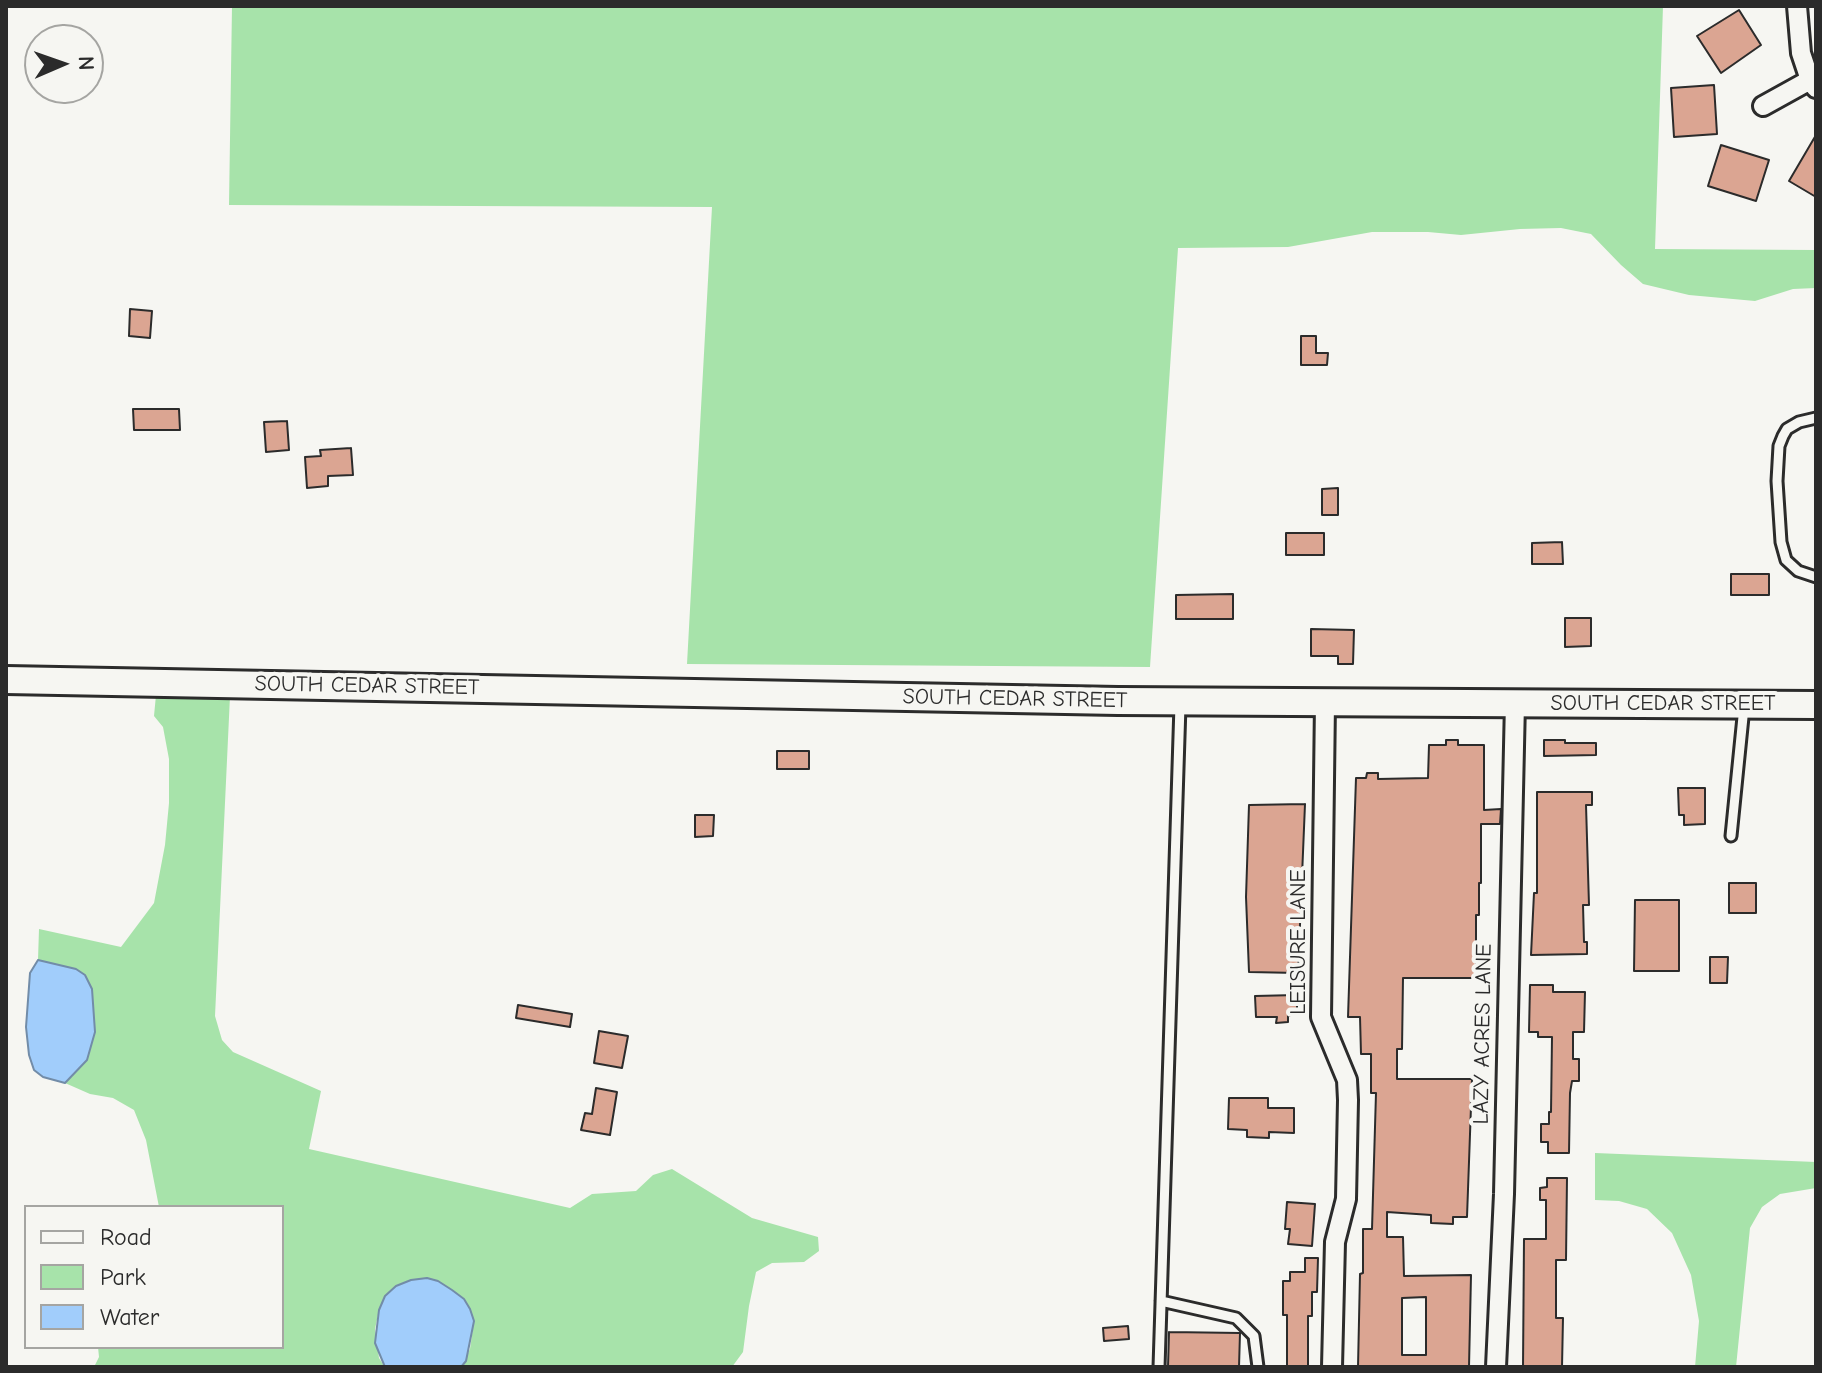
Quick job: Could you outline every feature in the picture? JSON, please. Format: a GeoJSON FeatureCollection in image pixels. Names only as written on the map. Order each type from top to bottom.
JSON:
{"type":"FeatureCollection","features":[{"type":"Feature","properties":{"kind":"main road","name":"SOUTH CEDAR STREET"},"geometry":{"type":"LineString","coordinates":[[6,680],[1180,701],[1816,705]]}},
{"type":"Feature","properties":{"kind":"street"},"geometry":{"type":"LineString","coordinates":[[1763,106],[1813,84],[1801,53],[1797,6]]}},
{"type":"Feature","properties":{"kind":"street","name":"LEISURE LANE"},"geometry":{"type":"LineString","coordinates":[[1325,702],[1321,1017],[1347,1080],[1348,1100],[1346,1199],[1335,1242],[1332,1367]]}},
{"type":"Feature","properties":{"kind":"street","name":"LAZY ACRES LANE"},"geometry":{"type":"LineString","coordinates":[[1496,1367],[1504,1194],[1515,702]]}},
{"type":"Feature","properties":{"kind":"lane"},"geometry":{"type":"LineString","coordinates":[[1816,418],[1787,429],[1779,446],[1777,481],[1781,542],[1786,560],[1798,571],[1816,577]]}},
{"type":"Feature","properties":{"kind":"lane"},"geometry":{"type":"LineString","coordinates":[[1159,1367],[1180,701]]}},
{"type":"Feature","properties":{"kind":"lane"},"geometry":{"type":"LineString","coordinates":[[1731,836],[1744,704]]}},
{"type":"Feature","properties":{"kind":"lane"},"geometry":{"type":"LineString","coordinates":[[1161,1301],[1236,1318],[1254,1336],[1258,1367]]}},
{"type":"Feature","properties":{"kind":"green space"},"geometry":{"type":"Polygon","coordinates":[[[232,6],[1663,6],[1655,249],[1816,250],[1816,288],[1793,289],[1755,301],[1689,295],[1643,284],[1591,234],[1561,228],[1461,235],[1372,232],[1288,247],[1178,248],[1150,667],[687,664],[712,207],[229,205],[232,6]]]}},
{"type":"Feature","properties":{"kind":"green space"},"geometry":{"type":"Polygon","coordinates":[[[156,695],[230,696],[215,1016],[222,1040],[233,1052],[321,1091],[309,1149],[570,1208],[592,1194],[636,1191],[653,1175],[672,1169],[752,1218],[818,1237],[819,1251],[804,1262],[772,1263],[756,1272],[743,1352],[732,1367],[461,1367],[470,1349],[474,1321],[385,1296],[375,1329],[379,1358],[385,1367],[94,1367],[99,1357],[98,1349],[284,1349],[284,1205],[159,1205],[146,1140],[134,1110],[113,1098],[90,1094],[65,1083],[87,1060],[95,1032],[92,988],[56,964],[38,960],[39,929],[121,947],[154,903],[165,845],[169,759],[163,727],[154,716],[156,695]]]}},
{"type":"Feature","properties":{"kind":"green space"},"geometry":{"type":"Polygon","coordinates":[[[1595,1153],[1816,1162],[1816,1188],[1780,1194],[1762,1207],[1750,1228],[1736,1367],[1695,1367],[1699,1321],[1691,1275],[1672,1233],[1647,1209],[1619,1201],[1595,1200],[1595,1153]]]}},
{"type":"Feature","properties":{"kind":"water"},"geometry":{"type":"Polygon","coordinates":[[[38,960],[76,969],[85,975],[92,989],[95,1032],[87,1060],[65,1083],[43,1077],[34,1070],[29,1055],[26,1027],[30,973],[38,960]]]}},
{"type":"Feature","properties":{"kind":"water"},"geometry":{"type":"Polygon","coordinates":[[[427,1278],[452,1290],[464,1299],[470,1309],[474,1321],[466,1361],[461,1367],[385,1367],[375,1343],[379,1310],[385,1296],[396,1286],[427,1278]]]}},
{"type":"Feature","properties":{"kind":"building"},"geometry":{"type":"Polygon","coordinates":[[[1739,10],[1761,45],[1721,73],[1697,36],[1739,10]]]}},
{"type":"Feature","properties":{"kind":"building"},"geometry":{"type":"Polygon","coordinates":[[[1714,85],[1717,134],[1674,137],[1671,88],[1714,85]]]}},
{"type":"Feature","properties":{"kind":"building"},"geometry":{"type":"Polygon","coordinates":[[[1816,135],[1816,197],[1789,181],[1816,135]]]}},
{"type":"Feature","properties":{"kind":"building"},"geometry":{"type":"Polygon","coordinates":[[[1721,145],[1769,160],[1756,201],[1708,186],[1721,145]]]}},
{"type":"Feature","properties":{"kind":"building"},"geometry":{"type":"Polygon","coordinates":[[[130,309],[152,311],[150,338],[129,336],[130,309]]]}},
{"type":"Feature","properties":{"kind":"building"},"geometry":{"type":"Polygon","coordinates":[[[1301,336],[1316,336],[1316,353],[1328,353],[1327,365],[1301,365],[1301,336]]]}},
{"type":"Feature","properties":{"kind":"building"},"geometry":{"type":"Polygon","coordinates":[[[133,409],[179,409],[180,430],[134,430],[133,409]]]}},
{"type":"Feature","properties":{"kind":"building"},"geometry":{"type":"Polygon","coordinates":[[[287,421],[289,450],[266,452],[264,422],[287,421]]]}},
{"type":"Feature","properties":{"kind":"building"},"geometry":{"type":"Polygon","coordinates":[[[351,448],[353,475],[328,476],[328,486],[307,488],[305,457],[321,456],[320,450],[351,448]]]}},
{"type":"Feature","properties":{"kind":"building"},"geometry":{"type":"Polygon","coordinates":[[[1338,488],[1338,515],[1322,515],[1322,489],[1338,488]]]}},
{"type":"Feature","properties":{"kind":"building"},"geometry":{"type":"Polygon","coordinates":[[[1286,533],[1324,533],[1324,555],[1286,555],[1286,533]]]}},
{"type":"Feature","properties":{"kind":"building"},"geometry":{"type":"Polygon","coordinates":[[[1562,542],[1563,564],[1532,564],[1532,543],[1562,542]]]}},
{"type":"Feature","properties":{"kind":"building"},"geometry":{"type":"Polygon","coordinates":[[[1731,574],[1769,574],[1769,595],[1731,595],[1731,574]]]}},
{"type":"Feature","properties":{"kind":"building"},"geometry":{"type":"Polygon","coordinates":[[[1233,594],[1233,619],[1176,619],[1176,595],[1233,594]]]}},
{"type":"Feature","properties":{"kind":"building"},"geometry":{"type":"Polygon","coordinates":[[[1565,618],[1591,618],[1591,646],[1565,647],[1565,618]]]}},
{"type":"Feature","properties":{"kind":"building"},"geometry":{"type":"Polygon","coordinates":[[[1311,629],[1354,630],[1353,664],[1338,664],[1338,656],[1311,656],[1311,629]]]}},
{"type":"Feature","properties":{"kind":"building"},"geometry":{"type":"Polygon","coordinates":[[[1446,740],[1458,740],[1458,745],[1484,745],[1484,810],[1501,809],[1500,824],[1481,824],[1476,978],[1403,978],[1402,1049],[1397,1049],[1397,1079],[1472,1079],[1467,1217],[1453,1217],[1453,1224],[1431,1223],[1431,1215],[1387,1212],[1387,1237],[1403,1237],[1404,1276],[1471,1275],[1469,1367],[1358,1367],[1363,1229],[1372,1229],[1376,1093],[1371,1093],[1371,1054],[1361,1054],[1360,1017],[1348,1017],[1356,778],[1366,778],[1367,773],[1378,773],[1378,779],[1428,778],[1429,745],[1446,745],[1446,740]],[[1426,1297],[1402,1298],[1402,1355],[1426,1355],[1426,1297]]]}},
{"type":"Feature","properties":{"kind":"building"},"geometry":{"type":"Polygon","coordinates":[[[1544,740],[1596,743],[1596,755],[1544,756],[1544,740]]]}},
{"type":"Feature","properties":{"kind":"building"},"geometry":{"type":"Polygon","coordinates":[[[777,751],[809,751],[809,769],[777,769],[777,751]]]}},
{"type":"Feature","properties":{"kind":"building"},"geometry":{"type":"Polygon","coordinates":[[[1678,788],[1705,788],[1705,824],[1684,825],[1684,815],[1679,815],[1678,788]]]}},
{"type":"Feature","properties":{"kind":"building"},"geometry":{"type":"Polygon","coordinates":[[[1537,792],[1592,792],[1592,805],[1586,805],[1589,905],[1583,905],[1587,954],[1531,955],[1534,893],[1537,893],[1537,792]]]}},
{"type":"Feature","properties":{"kind":"building"},"geometry":{"type":"Polygon","coordinates":[[[1305,804],[1298,973],[1249,972],[1246,897],[1249,805],[1305,804]]]}},
{"type":"Feature","properties":{"kind":"building"},"geometry":{"type":"Polygon","coordinates":[[[695,815],[714,815],[713,836],[695,837],[695,815]]]}},
{"type":"Feature","properties":{"kind":"building"},"geometry":{"type":"Polygon","coordinates":[[[1729,883],[1756,883],[1756,913],[1729,913],[1729,883]]]}},
{"type":"Feature","properties":{"kind":"building"},"geometry":{"type":"Polygon","coordinates":[[[1635,900],[1679,900],[1679,971],[1634,971],[1635,900]]]}},
{"type":"Feature","properties":{"kind":"building"},"geometry":{"type":"Polygon","coordinates":[[[1710,957],[1728,957],[1727,983],[1710,983],[1710,957]]]}},
{"type":"Feature","properties":{"kind":"building"},"geometry":{"type":"Polygon","coordinates":[[[1530,985],[1553,985],[1553,992],[1585,992],[1584,1032],[1573,1032],[1573,1059],[1579,1059],[1579,1081],[1572,1081],[1570,1093],[1569,1153],[1548,1153],[1548,1142],[1541,1142],[1541,1124],[1549,1124],[1551,1112],[1552,1037],[1538,1037],[1538,1032],[1529,1032],[1530,985]]]}},
{"type":"Feature","properties":{"kind":"building"},"geometry":{"type":"Polygon","coordinates":[[[1297,995],[1297,1016],[1288,1016],[1288,1022],[1276,1023],[1277,1017],[1256,1017],[1255,996],[1297,995]]]}},
{"type":"Feature","properties":{"kind":"building"},"geometry":{"type":"Polygon","coordinates":[[[518,1005],[572,1014],[570,1027],[516,1018],[518,1005]]]}},
{"type":"Feature","properties":{"kind":"building"},"geometry":{"type":"Polygon","coordinates":[[[599,1031],[628,1036],[622,1068],[594,1063],[599,1031]]]}},
{"type":"Feature","properties":{"kind":"building"},"geometry":{"type":"Polygon","coordinates":[[[596,1088],[617,1092],[610,1135],[581,1130],[585,1113],[592,1114],[596,1088]]]}},
{"type":"Feature","properties":{"kind":"building"},"geometry":{"type":"Polygon","coordinates":[[[1229,1098],[1268,1098],[1268,1108],[1294,1108],[1294,1133],[1269,1132],[1269,1138],[1247,1137],[1247,1130],[1228,1129],[1229,1098]]]}},
{"type":"Feature","properties":{"kind":"building"},"geometry":{"type":"Polygon","coordinates":[[[1547,1178],[1567,1178],[1566,1260],[1556,1260],[1556,1318],[1563,1318],[1562,1367],[1523,1367],[1524,1239],[1546,1239],[1546,1200],[1540,1200],[1540,1188],[1547,1187],[1547,1178]]]}},
{"type":"Feature","properties":{"kind":"building"},"geometry":{"type":"Polygon","coordinates":[[[1287,1202],[1315,1204],[1312,1246],[1288,1244],[1290,1229],[1285,1229],[1287,1202]]]}},
{"type":"Feature","properties":{"kind":"building"},"geometry":{"type":"Polygon","coordinates":[[[1305,1258],[1318,1258],[1317,1292],[1312,1292],[1312,1316],[1308,1316],[1308,1367],[1287,1367],[1287,1315],[1283,1315],[1283,1281],[1290,1281],[1290,1272],[1305,1272],[1305,1258]]]}},
{"type":"Feature","properties":{"kind":"building"},"geometry":{"type":"Polygon","coordinates":[[[1128,1326],[1129,1339],[1104,1341],[1103,1328],[1128,1326]]]}},
{"type":"Feature","properties":{"kind":"building"},"geometry":{"type":"Polygon","coordinates":[[[1169,1332],[1240,1333],[1239,1367],[1168,1367],[1169,1332]]]}}]}
